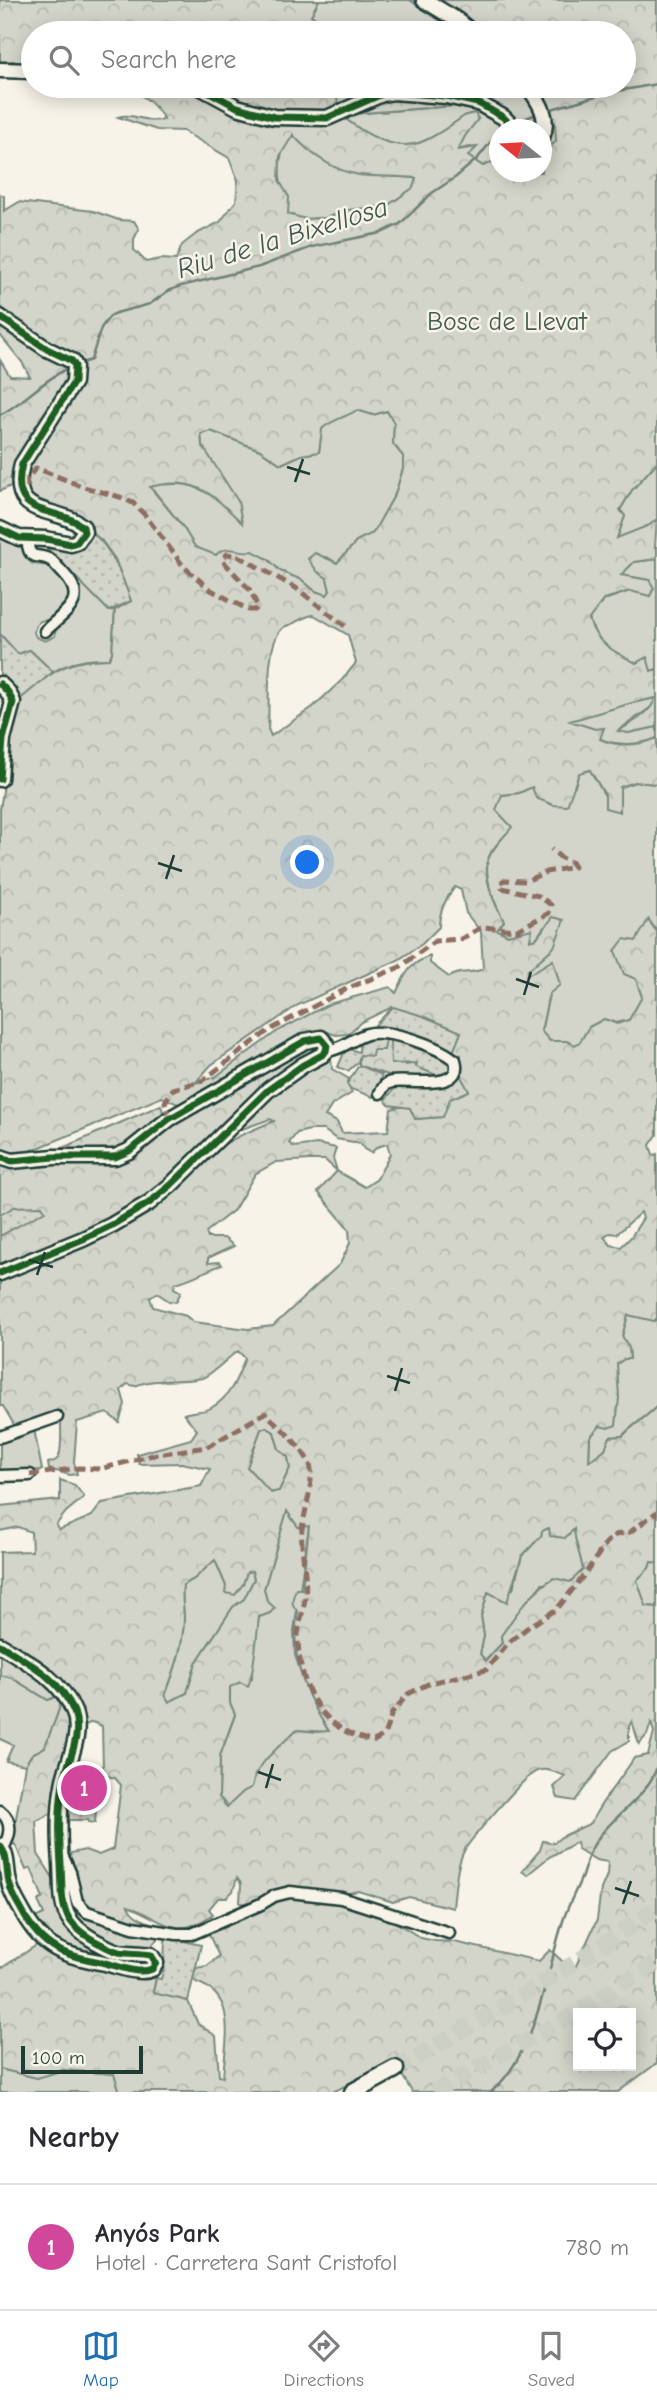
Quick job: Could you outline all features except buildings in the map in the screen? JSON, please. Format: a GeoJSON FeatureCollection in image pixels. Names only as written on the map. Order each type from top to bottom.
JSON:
{"type":"FeatureCollection","features":[{"type":"Feature","properties":{"kind":"highway"},"geometry":{"type":"LineString","coordinates":[[353,2092],[388,2073]]}},
{"type":"Feature","properties":{"kind":"main road"},"geometry":{"type":"LineString","coordinates":[[424,0],[458,21]]}},
{"type":"Feature","properties":{"kind":"main road"},"geometry":{"type":"LineString","coordinates":[[0,70],[21,71]]}},
{"type":"Feature","properties":{"kind":"main road"},"geometry":{"type":"LineString","coordinates":[[220,98],[237,107],[274,117],[327,118],[373,98]]}},
{"type":"Feature","properties":{"kind":"main road"},"geometry":{"type":"LineString","coordinates":[[455,98],[478,103],[505,119]]}},
{"type":"Feature","properties":{"kind":"main road"},"geometry":{"type":"LineString","coordinates":[[536,98],[545,119]]}},
{"type":"Feature","properties":{"kind":"main road"},"geometry":{"type":"LineString","coordinates":[[0,317],[47,349],[72,361],[76,371],[74,382],[22,464],[19,490],[31,505],[79,523],[84,533],[77,542],[71,544],[12,536],[0,529]]}},
{"type":"Feature","properties":{"kind":"main road"},"geometry":{"type":"LineString","coordinates":[[0,684],[13,702],[3,738],[0,779]]}},
{"type":"Feature","properties":{"kind":"main road"},"geometry":{"type":"LineString","coordinates":[[0,1157],[12,1161],[54,1157],[115,1157],[129,1151],[169,1119],[305,1041],[321,1038],[325,1041],[326,1051],[268,1090],[172,1185],[149,1203],[83,1239],[0,1273]]}},
{"type":"Feature","properties":{"kind":"main road"},"geometry":{"type":"LineString","coordinates":[[0,1645],[48,1677],[74,1712],[77,1727],[63,1783],[58,1818],[64,1905],[71,1924],[111,1950],[151,1955],[156,1963],[152,1969],[141,1971],[78,1958],[43,1941],[27,1921],[12,1892],[1,1847]]}},
{"type":"Feature","properties":{"kind":"street"},"geometry":{"type":"LineString","coordinates":[[27,538],[29,551],[34,557],[52,561],[75,587],[76,593],[71,605],[45,631]]}},
{"type":"Feature","properties":{"kind":"street"},"geometry":{"type":"LineString","coordinates":[[326,1051],[335,1050],[366,1034],[386,1032],[396,1033],[456,1060],[457,1069],[446,1078],[421,1083],[390,1082],[384,1085],[380,1093]]}},
{"type":"Feature","properties":{"kind":"street"},"geometry":{"type":"LineString","coordinates":[[0,1437],[57,1417]]}},
{"type":"Feature","properties":{"kind":"street"},"geometry":{"type":"LineString","coordinates":[[0,1476],[30,1475]]}},
{"type":"Feature","properties":{"kind":"street"},"geometry":{"type":"LineString","coordinates":[[0,1811],[8,1819],[10,1826],[7,1841],[1,1847]]}},
{"type":"Feature","properties":{"kind":"street"},"geometry":{"type":"LineString","coordinates":[[60,1857],[65,1859],[70,1872],[77,1902],[87,1912],[133,1927],[192,1934],[274,1896],[290,1892],[341,1898],[449,1933]]}},
{"type":"Feature","properties":{"kind":"green space"},"geometry":{"type":"Polygon","coordinates":[[[0,0],[319,0],[311,15],[319,21],[21,21],[21,75],[14,61],[0,62],[0,0]]]}},
{"type":"Feature","properties":{"kind":"green space"},"geometry":{"type":"Polygon","coordinates":[[[319,0],[410,0],[441,21],[319,21],[311,15],[319,0]]]}},
{"type":"Feature","properties":{"kind":"green space","name":"Bosc de Llevat"},"geometry":{"type":"Polygon","coordinates":[[[410,0],[657,0],[657,462],[632,490],[620,510],[625,516],[617,538],[650,525],[657,519],[657,559],[634,562],[621,575],[649,580],[654,588],[650,596],[630,591],[604,599],[589,619],[596,635],[607,646],[636,663],[647,657],[651,671],[657,669],[657,727],[628,733],[618,731],[645,713],[655,698],[570,721],[595,729],[604,728],[600,739],[614,743],[636,744],[657,738],[657,784],[635,782],[620,787],[620,812],[605,808],[605,795],[590,770],[579,773],[567,806],[553,805],[536,798],[532,787],[519,793],[502,795],[496,810],[512,827],[492,851],[487,875],[491,892],[504,921],[497,930],[508,935],[532,929],[530,940],[535,940],[553,917],[564,920],[554,947],[528,970],[526,976],[553,960],[560,985],[549,994],[541,1031],[550,1041],[566,1041],[575,1045],[580,1042],[589,1027],[604,1019],[617,1024],[629,1020],[642,997],[636,979],[624,974],[615,951],[624,939],[636,941],[648,920],[657,932],[657,1135],[650,1145],[653,1155],[657,1154],[657,1318],[654,1321],[628,1315],[622,1336],[629,1348],[630,1359],[624,1359],[617,1364],[619,1398],[616,1425],[608,1428],[600,1426],[590,1437],[589,1461],[605,1449],[610,1437],[623,1436],[657,1406],[657,1563],[651,1562],[649,1568],[637,1580],[646,1606],[657,1607],[657,2063],[618,2092],[412,2092],[394,2061],[333,2092],[120,2092],[114,2074],[63,2070],[37,2078],[0,2069],[0,1967],[37,1945],[81,1961],[156,1978],[153,1992],[188,2001],[198,2024],[216,2036],[219,2076],[223,2077],[227,2035],[224,2009],[219,1998],[210,1989],[193,1978],[196,1968],[207,1966],[219,1956],[209,1935],[217,1928],[260,1909],[240,1903],[241,1884],[237,1878],[233,1891],[226,1898],[218,1898],[209,1909],[213,1914],[189,1927],[170,1926],[128,1906],[136,1916],[158,1926],[161,1934],[150,1948],[115,1945],[77,1920],[68,1905],[65,1872],[71,1853],[85,1850],[99,1855],[113,1849],[121,1785],[115,1778],[107,1776],[103,1768],[102,1726],[92,1722],[70,1732],[55,1786],[54,1812],[36,1821],[38,1854],[55,1881],[62,1916],[69,1925],[87,1941],[105,1951],[147,1962],[139,1965],[128,1964],[61,1948],[44,1936],[33,1919],[44,1914],[38,1901],[43,1898],[31,1868],[26,1870],[12,1842],[25,1765],[32,1754],[45,1747],[61,1702],[57,1696],[48,1700],[12,1678],[0,1675],[0,1552],[32,1551],[31,1532],[18,1527],[0,1531],[0,1506],[60,1500],[60,1480],[75,1485],[84,1497],[66,1512],[56,1525],[59,1530],[92,1516],[102,1503],[201,1486],[210,1469],[182,1463],[139,1464],[137,1454],[191,1439],[197,1430],[184,1414],[218,1404],[232,1386],[245,1358],[238,1351],[202,1378],[135,1386],[127,1384],[121,1390],[125,1404],[119,1422],[107,1413],[77,1422],[74,1462],[77,1474],[70,1475],[49,1469],[48,1463],[57,1459],[60,1450],[59,1413],[16,1428],[3,1406],[0,1406],[0,1279],[99,1235],[155,1204],[211,1153],[233,1139],[274,1121],[270,1119],[234,1132],[233,1129],[279,1087],[305,1069],[331,1059],[332,1069],[349,1079],[347,1084],[352,1093],[332,1105],[325,1116],[337,1122],[342,1133],[388,1131],[391,1109],[399,1107],[410,1107],[416,1119],[442,1117],[449,1099],[468,1091],[460,1075],[461,1055],[453,1052],[461,1032],[392,1007],[361,1022],[348,1034],[336,1035],[325,1031],[303,1034],[180,1105],[162,1097],[33,1150],[18,1154],[0,1151],[0,809],[18,700],[59,669],[80,662],[109,659],[112,653],[115,610],[131,601],[115,559],[102,541],[77,520],[59,516],[36,501],[26,488],[26,475],[31,459],[74,393],[83,370],[78,356],[31,333],[0,306],[0,194],[4,196],[4,211],[19,202],[93,211],[119,220],[134,221],[139,229],[134,239],[134,250],[146,262],[176,260],[182,245],[196,234],[220,222],[236,201],[238,180],[229,158],[183,131],[157,130],[118,117],[130,116],[153,121],[164,119],[146,98],[337,98],[338,104],[358,110],[391,98],[454,102],[453,106],[351,114],[347,120],[380,140],[409,145],[431,138],[466,115],[475,113],[478,119],[458,150],[477,147],[468,156],[483,166],[489,163],[489,182],[552,182],[555,122],[552,123],[552,119],[536,119],[533,106],[527,98],[636,98],[636,21],[441,21],[410,0]],[[293,135],[280,156],[279,180],[289,197],[288,214],[305,219],[325,218],[349,210],[387,206],[413,188],[416,178],[360,175],[341,170],[315,155],[293,135]],[[357,410],[330,423],[322,429],[319,452],[301,455],[281,464],[260,450],[211,431],[201,434],[202,445],[238,501],[242,523],[212,496],[191,485],[179,483],[150,487],[183,527],[195,547],[216,555],[229,549],[253,551],[268,559],[280,571],[327,595],[330,591],[327,578],[318,572],[308,559],[315,553],[337,563],[358,540],[373,533],[395,494],[403,469],[403,456],[393,444],[394,423],[387,411],[373,415],[357,410]],[[314,615],[284,627],[278,634],[271,660],[268,729],[271,736],[313,707],[356,663],[348,635],[314,615]],[[455,887],[440,916],[439,927],[422,944],[398,960],[298,1005],[211,1065],[195,1083],[215,1077],[276,1032],[329,1004],[390,987],[396,993],[409,970],[417,962],[430,956],[430,963],[449,977],[483,969],[481,932],[466,913],[461,890],[455,887]],[[324,1130],[297,1133],[289,1143],[294,1147],[317,1144],[336,1148],[333,1158],[337,1171],[365,1187],[377,1179],[390,1154],[387,1144],[377,1147],[371,1153],[360,1143],[336,1139],[324,1130]],[[325,1160],[276,1162],[255,1174],[234,1210],[206,1232],[208,1238],[224,1238],[234,1246],[208,1258],[208,1263],[220,1262],[222,1265],[175,1283],[174,1288],[181,1292],[176,1302],[157,1293],[150,1298],[153,1307],[186,1316],[193,1322],[248,1329],[273,1326],[340,1264],[350,1243],[349,1229],[318,1192],[337,1171],[325,1160]],[[641,1212],[617,1234],[609,1233],[604,1237],[611,1245],[621,1247],[643,1218],[641,1212]],[[266,1427],[261,1429],[247,1467],[271,1493],[279,1491],[290,1468],[288,1457],[279,1449],[274,1432],[266,1427]],[[287,1511],[264,1589],[267,1601],[275,1608],[259,1617],[254,1664],[248,1686],[240,1682],[230,1687],[230,1703],[235,1714],[220,1756],[219,1797],[227,1807],[252,1787],[264,1762],[296,1730],[329,1731],[306,1689],[296,1644],[298,1612],[293,1599],[296,1589],[302,1589],[309,1526],[298,1527],[287,1511]],[[549,1528],[542,1531],[541,1536],[522,1556],[507,1602],[488,1592],[481,1616],[484,1636],[480,1654],[486,1661],[502,1643],[501,1636],[512,1620],[538,1589],[554,1578],[570,1582],[583,1570],[574,1529],[565,1538],[550,1536],[549,1528]],[[215,1560],[183,1585],[182,1589],[182,1639],[165,1695],[169,1702],[187,1693],[196,1663],[233,1607],[244,1599],[254,1579],[252,1571],[247,1572],[235,1595],[225,1593],[226,1586],[215,1560]],[[632,1721],[629,1726],[629,1741],[612,1751],[575,1801],[558,1798],[554,1787],[566,1776],[543,1770],[535,1772],[521,1784],[465,1849],[458,1870],[453,1908],[409,1897],[393,1902],[358,1891],[349,1893],[421,1938],[454,1942],[539,1961],[550,1950],[575,1968],[597,1920],[608,1862],[596,1860],[578,1849],[577,1842],[549,1857],[527,1875],[522,1871],[540,1850],[543,1841],[554,1843],[591,1823],[634,1758],[648,1755],[654,1732],[651,1723],[647,1735],[639,1744],[632,1721]]]}},
{"type":"Feature","properties":{"kind":"green space"},"geometry":{"type":"Polygon","coordinates":[[[337,98],[527,98],[533,106],[535,119],[489,119],[489,163],[483,166],[467,156],[476,148],[457,150],[478,119],[466,115],[424,141],[409,145],[380,140],[347,120],[351,114],[453,106],[454,102],[358,110],[338,104],[337,98]]]}},
{"type":"Feature","properties":{"kind":"green space"},"geometry":{"type":"Polygon","coordinates":[[[556,121],[556,141],[552,145],[552,122],[556,121]]]}},
{"type":"Feature","properties":{"kind":"green space"},"geometry":{"type":"Polygon","coordinates":[[[293,135],[359,175],[417,178],[413,188],[387,206],[349,210],[325,218],[305,219],[288,214],[281,183],[280,163],[286,144],[293,135]]]}},
{"type":"Feature","properties":{"kind":"green space"},"geometry":{"type":"Polygon","coordinates":[[[0,322],[69,370],[17,462],[11,486],[0,491],[0,360],[10,376],[30,377],[22,362],[0,335],[0,322]]]}},
{"type":"Feature","properties":{"kind":"green space"},"geometry":{"type":"Polygon","coordinates":[[[357,410],[373,415],[387,411],[394,423],[393,444],[403,456],[403,469],[395,494],[373,534],[358,540],[337,563],[327,557],[318,572],[327,578],[330,591],[327,595],[280,571],[268,559],[243,553],[216,556],[195,547],[183,527],[150,486],[186,485],[218,500],[216,469],[202,445],[201,434],[211,431],[260,450],[281,464],[301,455],[319,452],[322,428],[357,410]]]}},
{"type":"Feature","properties":{"kind":"green space"},"geometry":{"type":"Polygon","coordinates":[[[657,462],[657,519],[650,525],[617,539],[625,516],[620,510],[632,490],[657,462]]]}},
{"type":"Feature","properties":{"kind":"green space"},"geometry":{"type":"Polygon","coordinates":[[[93,533],[112,556],[131,601],[109,611],[43,544],[76,550],[89,541],[93,533]]]}},
{"type":"Feature","properties":{"kind":"green space"},"geometry":{"type":"Polygon","coordinates":[[[0,538],[25,549],[29,561],[33,564],[50,566],[71,588],[70,598],[48,620],[37,624],[34,632],[36,637],[45,641],[55,636],[56,625],[79,594],[76,577],[109,611],[115,610],[112,653],[109,659],[80,661],[53,672],[30,650],[18,654],[0,634],[0,538]]]}},
{"type":"Feature","properties":{"kind":"green space"},"geometry":{"type":"Polygon","coordinates":[[[657,559],[657,669],[652,671],[605,645],[598,638],[589,618],[604,600],[630,591],[649,580],[621,575],[634,562],[657,559]]]}},
{"type":"Feature","properties":{"kind":"green space"},"geometry":{"type":"Polygon","coordinates":[[[0,634],[18,654],[30,650],[53,672],[18,701],[14,689],[0,676],[0,634]]]}},
{"type":"Feature","properties":{"kind":"green space"},"geometry":{"type":"Polygon","coordinates":[[[656,698],[654,705],[619,730],[628,733],[657,727],[657,738],[650,741],[620,744],[598,738],[595,729],[568,721],[632,703],[656,698]]]}},
{"type":"Feature","properties":{"kind":"green space"},"geometry":{"type":"Polygon","coordinates":[[[590,770],[605,796],[620,811],[620,787],[635,782],[657,784],[657,932],[649,920],[636,979],[642,997],[629,1020],[616,1023],[604,1019],[589,1027],[580,1042],[575,1045],[566,1041],[550,1041],[541,1032],[552,961],[526,977],[528,970],[553,948],[544,927],[535,940],[530,940],[532,930],[508,935],[496,930],[504,921],[491,891],[487,867],[492,852],[511,827],[495,810],[502,795],[519,793],[532,787],[575,786],[579,772],[590,770]]]}},
{"type":"Feature","properties":{"kind":"green space"},"geometry":{"type":"Polygon","coordinates":[[[393,1007],[461,1032],[453,1052],[394,1028],[376,1028],[375,1025],[393,1007]]]}},
{"type":"Feature","properties":{"kind":"green space"},"geometry":{"type":"Polygon","coordinates":[[[387,1036],[451,1062],[451,1068],[439,1076],[416,1067],[417,1063],[391,1064],[390,1039],[386,1038],[384,1050],[373,1050],[372,1056],[360,1055],[358,1062],[348,1071],[338,1067],[346,1048],[359,1052],[360,1039],[387,1036]]]}},
{"type":"Feature","properties":{"kind":"green space"},"geometry":{"type":"Polygon","coordinates":[[[390,1038],[406,1065],[418,1063],[417,1067],[439,1076],[398,1077],[359,1065],[359,1055],[372,1050],[384,1050],[385,1039],[390,1038]]]}},
{"type":"Feature","properties":{"kind":"green space"},"geometry":{"type":"Polygon","coordinates":[[[313,1044],[319,1047],[316,1052],[132,1209],[0,1269],[0,1166],[94,1163],[222,1093],[278,1066],[313,1044]]]}},
{"type":"Feature","properties":{"kind":"green space"},"geometry":{"type":"Polygon","coordinates":[[[359,1065],[382,1075],[373,1097],[351,1089],[347,1084],[359,1065]]]}},
{"type":"Feature","properties":{"kind":"green space"},"geometry":{"type":"Polygon","coordinates":[[[460,1075],[469,1091],[450,1099],[443,1117],[415,1119],[410,1108],[389,1105],[385,1100],[398,1084],[439,1084],[460,1075]]]}},
{"type":"Feature","properties":{"kind":"green space"},"geometry":{"type":"Polygon","coordinates":[[[161,1105],[164,1116],[124,1147],[109,1153],[58,1150],[161,1105]]]}},
{"type":"Feature","properties":{"kind":"green space"},"geometry":{"type":"Polygon","coordinates":[[[42,1206],[45,1211],[0,1236],[0,1215],[14,1207],[42,1206]]]}},
{"type":"Feature","properties":{"kind":"green space"},"geometry":{"type":"Polygon","coordinates":[[[628,1314],[654,1321],[657,1318],[657,1406],[622,1436],[610,1437],[605,1449],[589,1462],[590,1437],[600,1426],[617,1364],[624,1359],[630,1359],[629,1348],[622,1336],[628,1314]]]}},
{"type":"Feature","properties":{"kind":"green space"},"geometry":{"type":"Polygon","coordinates":[[[266,1427],[274,1432],[279,1449],[288,1457],[290,1468],[279,1491],[270,1493],[247,1467],[261,1429],[266,1427]]]}},
{"type":"Feature","properties":{"kind":"green space"},"geometry":{"type":"Polygon","coordinates":[[[34,1429],[42,1470],[0,1471],[0,1441],[34,1429]]]}},
{"type":"Feature","properties":{"kind":"green space"},"geometry":{"type":"Polygon","coordinates":[[[287,1510],[294,1522],[309,1526],[294,1631],[295,1655],[309,1696],[329,1732],[296,1730],[255,1774],[253,1787],[243,1792],[228,1807],[219,1797],[220,1756],[235,1715],[230,1703],[230,1686],[252,1678],[259,1617],[270,1613],[264,1589],[287,1510]]]}},
{"type":"Feature","properties":{"kind":"green space"},"geometry":{"type":"Polygon","coordinates":[[[549,1527],[574,1528],[583,1570],[570,1583],[542,1584],[501,1636],[502,1643],[485,1661],[480,1654],[484,1636],[481,1616],[488,1592],[513,1589],[522,1556],[541,1536],[542,1531],[549,1527]]]}},
{"type":"Feature","properties":{"kind":"green space"},"geometry":{"type":"Polygon","coordinates":[[[215,1559],[226,1586],[243,1584],[247,1572],[252,1571],[254,1579],[244,1600],[233,1607],[196,1663],[187,1693],[168,1702],[165,1696],[182,1639],[183,1585],[194,1579],[215,1559]]]}},
{"type":"Feature","properties":{"kind":"green space"},"geometry":{"type":"Polygon","coordinates":[[[651,1561],[657,1563],[657,1607],[646,1606],[636,1580],[649,1568],[651,1561]]]}},
{"type":"Feature","properties":{"kind":"green space"},"geometry":{"type":"Polygon","coordinates":[[[0,1675],[12,1678],[48,1700],[57,1696],[61,1702],[45,1748],[32,1754],[25,1765],[6,1761],[13,1745],[0,1739],[0,1675]]]}},
{"type":"Feature","properties":{"kind":"green space"},"geometry":{"type":"Polygon","coordinates":[[[72,1787],[98,1793],[97,1805],[80,1805],[82,1808],[96,1810],[95,1823],[88,1820],[69,1820],[68,1800],[71,1800],[72,1787]]]}},
{"type":"Feature","properties":{"kind":"green space"},"geometry":{"type":"Polygon","coordinates":[[[166,1937],[201,1945],[188,2001],[153,1993],[156,1978],[161,1979],[163,1973],[166,1937]]]}},
{"type":"Feature","properties":{"kind":"green space"},"geometry":{"type":"Polygon","coordinates":[[[0,2069],[37,2078],[63,2070],[115,2074],[120,2092],[0,2092],[0,2069]]]}},
{"type":"Feature","properties":{"kind":"waterway","name":"Riu de la Bixellosa"},"geometry":{"type":"LineString","coordinates":[[636,88],[657,84]]}},
{"type":"Feature","properties":{"kind":"waterway","name":"Riu de la Bixellosa"},"geometry":{"type":"LineString","coordinates":[[548,110],[590,98]]}},
{"type":"Feature","properties":{"kind":"waterway"},"geometry":{"type":"LineString","coordinates":[[524,119],[539,113]]}},
{"type":"Feature","properties":{"kind":"waterway","name":"Riu de la Bixellosa"},"geometry":{"type":"LineString","coordinates":[[78,364],[91,360],[101,328],[110,316],[116,313],[150,304],[168,291],[181,286],[259,267],[312,247],[381,233],[400,224],[432,193],[478,158],[489,144]]}},
{"type":"Feature","properties":{"kind":"waterway","name":"Riu de la Bixellosa"},"geometry":{"type":"LineString","coordinates":[[0,415],[70,367]]}},
{"type":"Feature","properties":{"kind":"waterway"},"geometry":{"type":"LineString","coordinates":[[491,2092],[507,2076],[530,2035],[563,1921],[591,1850],[606,1828],[644,1790],[657,1767]]}},
{"type":"Feature","properties":{"kind":"tunnel"},"geometry":{"type":"LineString","coordinates":[[395,2069],[528,1992],[657,1908]]}},
{"type":"Feature","properties":{"kind":"tunnel"},"geometry":{"type":"LineString","coordinates":[[434,2092],[569,2017],[657,1962]]}},
{"type":"Feature","properties":{"kind":"marked path"},"geometry":{"type":"LineString","coordinates":[[28,487],[26,480],[36,468],[84,487],[120,497],[133,503],[145,515],[184,567],[211,590],[249,610],[258,607],[250,590],[222,560],[227,554],[238,556],[296,588],[345,626]]}},
{"type":"Feature","properties":{"kind":"marked path"},"geometry":{"type":"LineString","coordinates":[[169,1119],[165,1102],[173,1089],[202,1081],[268,1031],[346,989],[400,967],[435,941],[461,939],[482,927],[517,930],[549,913],[551,905],[539,896],[502,888],[500,884],[504,880],[526,881],[546,872],[574,867],[551,849]]}},
{"type":"Feature","properties":{"kind":"marked path"},"geometry":{"type":"LineString","coordinates":[[30,1475],[79,1468],[100,1469],[157,1454],[207,1447],[265,1413],[302,1451],[311,1471],[302,1529],[306,1589],[298,1635],[302,1672],[316,1704],[327,1717],[340,1728],[374,1741],[384,1735],[392,1713],[408,1694],[430,1683],[486,1670],[508,1643],[557,1609],[606,1543],[615,1535],[630,1532],[657,1512]]}},
{"type":"Feature","properties":{"kind":"cycle path"},"geometry":{"type":"LineString","coordinates":[[220,98],[237,107],[274,117],[327,118],[373,98]]}},
{"type":"Feature","properties":{"kind":"cycle path"},"geometry":{"type":"LineString","coordinates":[[455,98],[478,103],[505,119]]}},
{"type":"Feature","properties":{"kind":"cycle path"},"geometry":{"type":"LineString","coordinates":[[0,317],[47,349],[72,361],[75,366],[74,382],[22,464],[19,482],[22,495],[28,503],[72,520],[83,527],[84,532],[77,542],[71,544],[46,539],[19,538],[0,529]]}},
{"type":"Feature","properties":{"kind":"cycle path"},"geometry":{"type":"LineString","coordinates":[[0,684],[13,702],[3,739],[0,779]]}},
{"type":"Feature","properties":{"kind":"cycle path"},"geometry":{"type":"LineString","coordinates":[[0,1157],[12,1161],[54,1157],[115,1157],[129,1151],[169,1119],[305,1041],[321,1038],[327,1045],[322,1055],[268,1090],[149,1203],[83,1239],[0,1273]]}},
{"type":"Feature","properties":{"kind":"cycle path"},"geometry":{"type":"LineString","coordinates":[[0,1645],[53,1681],[74,1712],[76,1739],[63,1785],[59,1834],[63,1900],[69,1918],[83,1933],[110,1949],[151,1955],[156,1963],[152,1969],[135,1971],[78,1957],[56,1949],[47,1942],[30,1924],[14,1897],[0,1846]]}},
{"type":"Feature","properties":{"kind":"place","name":"Anyós Park"},"geometry":{"type":"Point","coordinates":[84,1788]}}]}
